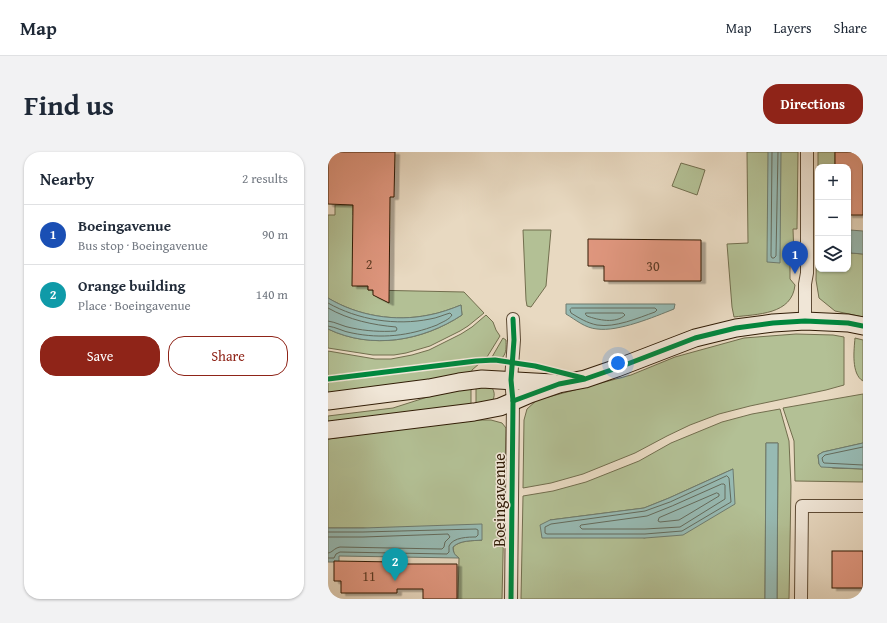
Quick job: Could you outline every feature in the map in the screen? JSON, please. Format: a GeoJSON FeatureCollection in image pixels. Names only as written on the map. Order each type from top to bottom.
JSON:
{"type":"FeatureCollection","features":[{"type":"Feature","properties":{"kind":"street"},"geometry":{"type":"LineString","coordinates":[[805,321],[805,284],[808,260],[807,152]]}},
{"type":"Feature","properties":{"kind":"street","name":"Boeingavenue"},"geometry":{"type":"LineString","coordinates":[[511,599],[513,401],[511,380],[514,336],[513,318]]}},
{"type":"Feature","properties":{"kind":"street"},"geometry":{"type":"LineString","coordinates":[[328,430],[481,412],[559,384],[585,379],[618,368],[695,338],[736,328],[773,323],[805,321],[848,323],[863,326]]}},
{"type":"Feature","properties":{"kind":"street"},"geometry":{"type":"LineString","coordinates":[[328,401],[428,388],[474,380],[491,379],[559,384]]}},
{"type":"Feature","properties":{"kind":"street"},"geometry":{"type":"LineString","coordinates":[[802,599],[802,506],[863,506]]}},
{"type":"Feature","properties":{"kind":"green space"},"geometry":{"type":"Polygon","coordinates":[[[747,152],[798,152],[797,229],[793,229],[794,257],[790,258],[790,279],[795,285],[792,295],[780,308],[763,313],[734,317],[727,244],[748,243],[747,152]]]}},
{"type":"Feature","properties":{"kind":"green space"},"geometry":{"type":"Polygon","coordinates":[[[818,152],[835,152],[835,164],[818,164],[818,152]]]}},
{"type":"Feature","properties":{"kind":"green space"},"geometry":{"type":"Polygon","coordinates":[[[681,163],[705,170],[697,195],[672,186],[681,163]]]}},
{"type":"Feature","properties":{"kind":"green space"},"geometry":{"type":"Polygon","coordinates":[[[335,205],[353,205],[353,215],[358,216],[357,286],[368,286],[368,290],[464,292],[484,313],[460,331],[430,346],[406,353],[394,355],[373,355],[328,348],[328,329],[362,339],[379,341],[397,340],[431,331],[462,315],[461,305],[437,313],[416,317],[403,318],[377,316],[352,309],[328,298],[328,215],[335,215],[335,205]]]}},
{"type":"Feature","properties":{"kind":"green space"},"geometry":{"type":"Polygon","coordinates":[[[523,230],[551,230],[546,286],[531,307],[527,306],[526,300],[523,230]]]}},
{"type":"Feature","properties":{"kind":"green space"},"geometry":{"type":"Polygon","coordinates":[[[851,253],[863,254],[863,317],[835,311],[819,298],[816,272],[851,272],[851,253]]]}},
{"type":"Feature","properties":{"kind":"green space"},"geometry":{"type":"Polygon","coordinates":[[[486,315],[493,322],[500,336],[487,357],[328,376],[328,351],[375,359],[391,359],[412,355],[429,350],[461,334],[486,315]]]}},
{"type":"Feature","properties":{"kind":"green space"},"geometry":{"type":"Polygon","coordinates":[[[796,334],[833,335],[844,337],[844,385],[719,414],[690,425],[635,453],[583,474],[551,483],[523,488],[524,420],[527,409],[537,400],[631,375],[675,357],[744,338],[796,334]]]}},
{"type":"Feature","properties":{"kind":"green space"},"geometry":{"type":"Polygon","coordinates":[[[503,338],[506,340],[504,356],[502,358],[492,357],[503,338]]]}},
{"type":"Feature","properties":{"kind":"green space"},"geometry":{"type":"Polygon","coordinates":[[[855,338],[863,340],[863,381],[859,378],[855,367],[855,338]]]}},
{"type":"Feature","properties":{"kind":"green space"},"geometry":{"type":"Polygon","coordinates":[[[480,363],[472,370],[471,375],[328,393],[328,382],[480,363]]]}},
{"type":"Feature","properties":{"kind":"green space"},"geometry":{"type":"Polygon","coordinates":[[[471,384],[471,407],[328,425],[328,416],[393,408],[471,384]]]}},
{"type":"Feature","properties":{"kind":"green space"},"geometry":{"type":"Polygon","coordinates":[[[476,384],[486,385],[493,389],[494,396],[491,402],[486,405],[476,407],[476,384]]]}},
{"type":"Feature","properties":{"kind":"green space"},"geometry":{"type":"Polygon","coordinates":[[[863,394],[863,443],[823,452],[818,455],[819,464],[833,468],[863,469],[863,482],[795,481],[794,441],[783,408],[863,394]]]}},
{"type":"Feature","properties":{"kind":"green space"},"geometry":{"type":"Polygon","coordinates":[[[780,409],[789,441],[791,486],[789,599],[777,599],[778,443],[766,443],[765,599],[521,599],[523,496],[553,491],[586,482],[639,461],[671,443],[722,422],[752,414],[780,409]],[[733,469],[644,508],[550,520],[645,538],[733,469]]]}},
{"type":"Feature","properties":{"kind":"green space"},"geometry":{"type":"Polygon","coordinates":[[[468,420],[491,420],[502,423],[506,428],[502,599],[458,599],[459,558],[454,554],[453,547],[463,542],[482,540],[363,528],[328,528],[328,439],[468,420]]]}},
{"type":"Feature","properties":{"kind":"water"},"geometry":{"type":"Polygon","coordinates":[[[768,152],[781,152],[780,263],[767,262],[768,152]]]}},
{"type":"Feature","properties":{"kind":"water"},"geometry":{"type":"Polygon","coordinates":[[[851,230],[863,231],[863,254],[851,253],[851,230]]]}},
{"type":"Feature","properties":{"kind":"water"},"geometry":{"type":"Polygon","coordinates":[[[328,298],[352,309],[377,316],[403,318],[416,317],[437,313],[461,305],[462,315],[447,324],[414,336],[396,340],[379,341],[362,339],[328,329],[328,298]]]}},
{"type":"Feature","properties":{"kind":"water"},"geometry":{"type":"Polygon","coordinates":[[[566,304],[675,304],[674,309],[646,320],[615,328],[597,329],[585,325],[566,314],[566,304]]]}},
{"type":"Feature","properties":{"kind":"water"},"geometry":{"type":"Polygon","coordinates":[[[766,443],[778,443],[777,599],[765,599],[766,443]]]}},
{"type":"Feature","properties":{"kind":"water"},"geometry":{"type":"Polygon","coordinates":[[[863,443],[863,469],[821,467],[819,464],[818,455],[823,452],[863,443]]]}},
{"type":"Feature","properties":{"kind":"water"},"geometry":{"type":"Polygon","coordinates":[[[733,469],[735,504],[683,535],[645,538],[542,538],[540,525],[550,520],[644,508],[733,469]]]}},
{"type":"Feature","properties":{"kind":"water"},"geometry":{"type":"Polygon","coordinates":[[[482,524],[482,540],[463,542],[453,547],[454,554],[459,558],[339,556],[339,562],[328,562],[328,528],[482,524]]]}},
{"type":"Feature","properties":{"kind":"building"},"geometry":{"type":"Polygon","coordinates":[[[328,152],[395,152],[394,197],[390,197],[389,303],[373,295],[373,290],[368,290],[368,286],[352,286],[353,205],[328,204],[328,152]]]}},
{"type":"Feature","properties":{"kind":"building"},"geometry":{"type":"Polygon","coordinates":[[[835,152],[863,152],[863,215],[851,215],[851,164],[835,164],[835,152]]]}},
{"type":"Feature","properties":{"kind":"building"},"geometry":{"type":"Polygon","coordinates":[[[588,239],[701,240],[701,281],[604,281],[604,266],[588,266],[588,239]]]}},
{"type":"Feature","properties":{"kind":"building"},"geometry":{"type":"Polygon","coordinates":[[[832,551],[863,551],[863,588],[832,588],[832,551]]]}},
{"type":"Feature","properties":{"kind":"building"},"geometry":{"type":"Polygon","coordinates":[[[334,561],[397,562],[404,564],[457,564],[457,599],[423,599],[423,589],[397,589],[397,593],[341,593],[341,581],[334,581],[334,561]]]}},
{"type":"Feature","properties":{"kind":"cycle path"},"geometry":{"type":"LineString","coordinates":[[511,599],[513,401],[511,380],[514,340],[513,319]]}},
{"type":"Feature","properties":{"kind":"cycle path"},"geometry":{"type":"LineString","coordinates":[[513,401],[559,384],[585,379],[617,368],[695,338],[736,328],[773,323],[805,321],[848,323],[863,326]]}},
{"type":"Feature","properties":{"kind":"cycle path"},"geometry":{"type":"LineString","coordinates":[[328,379],[495,360],[535,366],[583,378]]}},
{"type":"Feature","properties":{"kind":"place","name":"Boeingavenue"},"geometry":{"type":"Point","coordinates":[795,274]}},
{"type":"Feature","properties":{"kind":"place","name":"Orange building"},"geometry":{"type":"Point","coordinates":[395,581]}}]}
